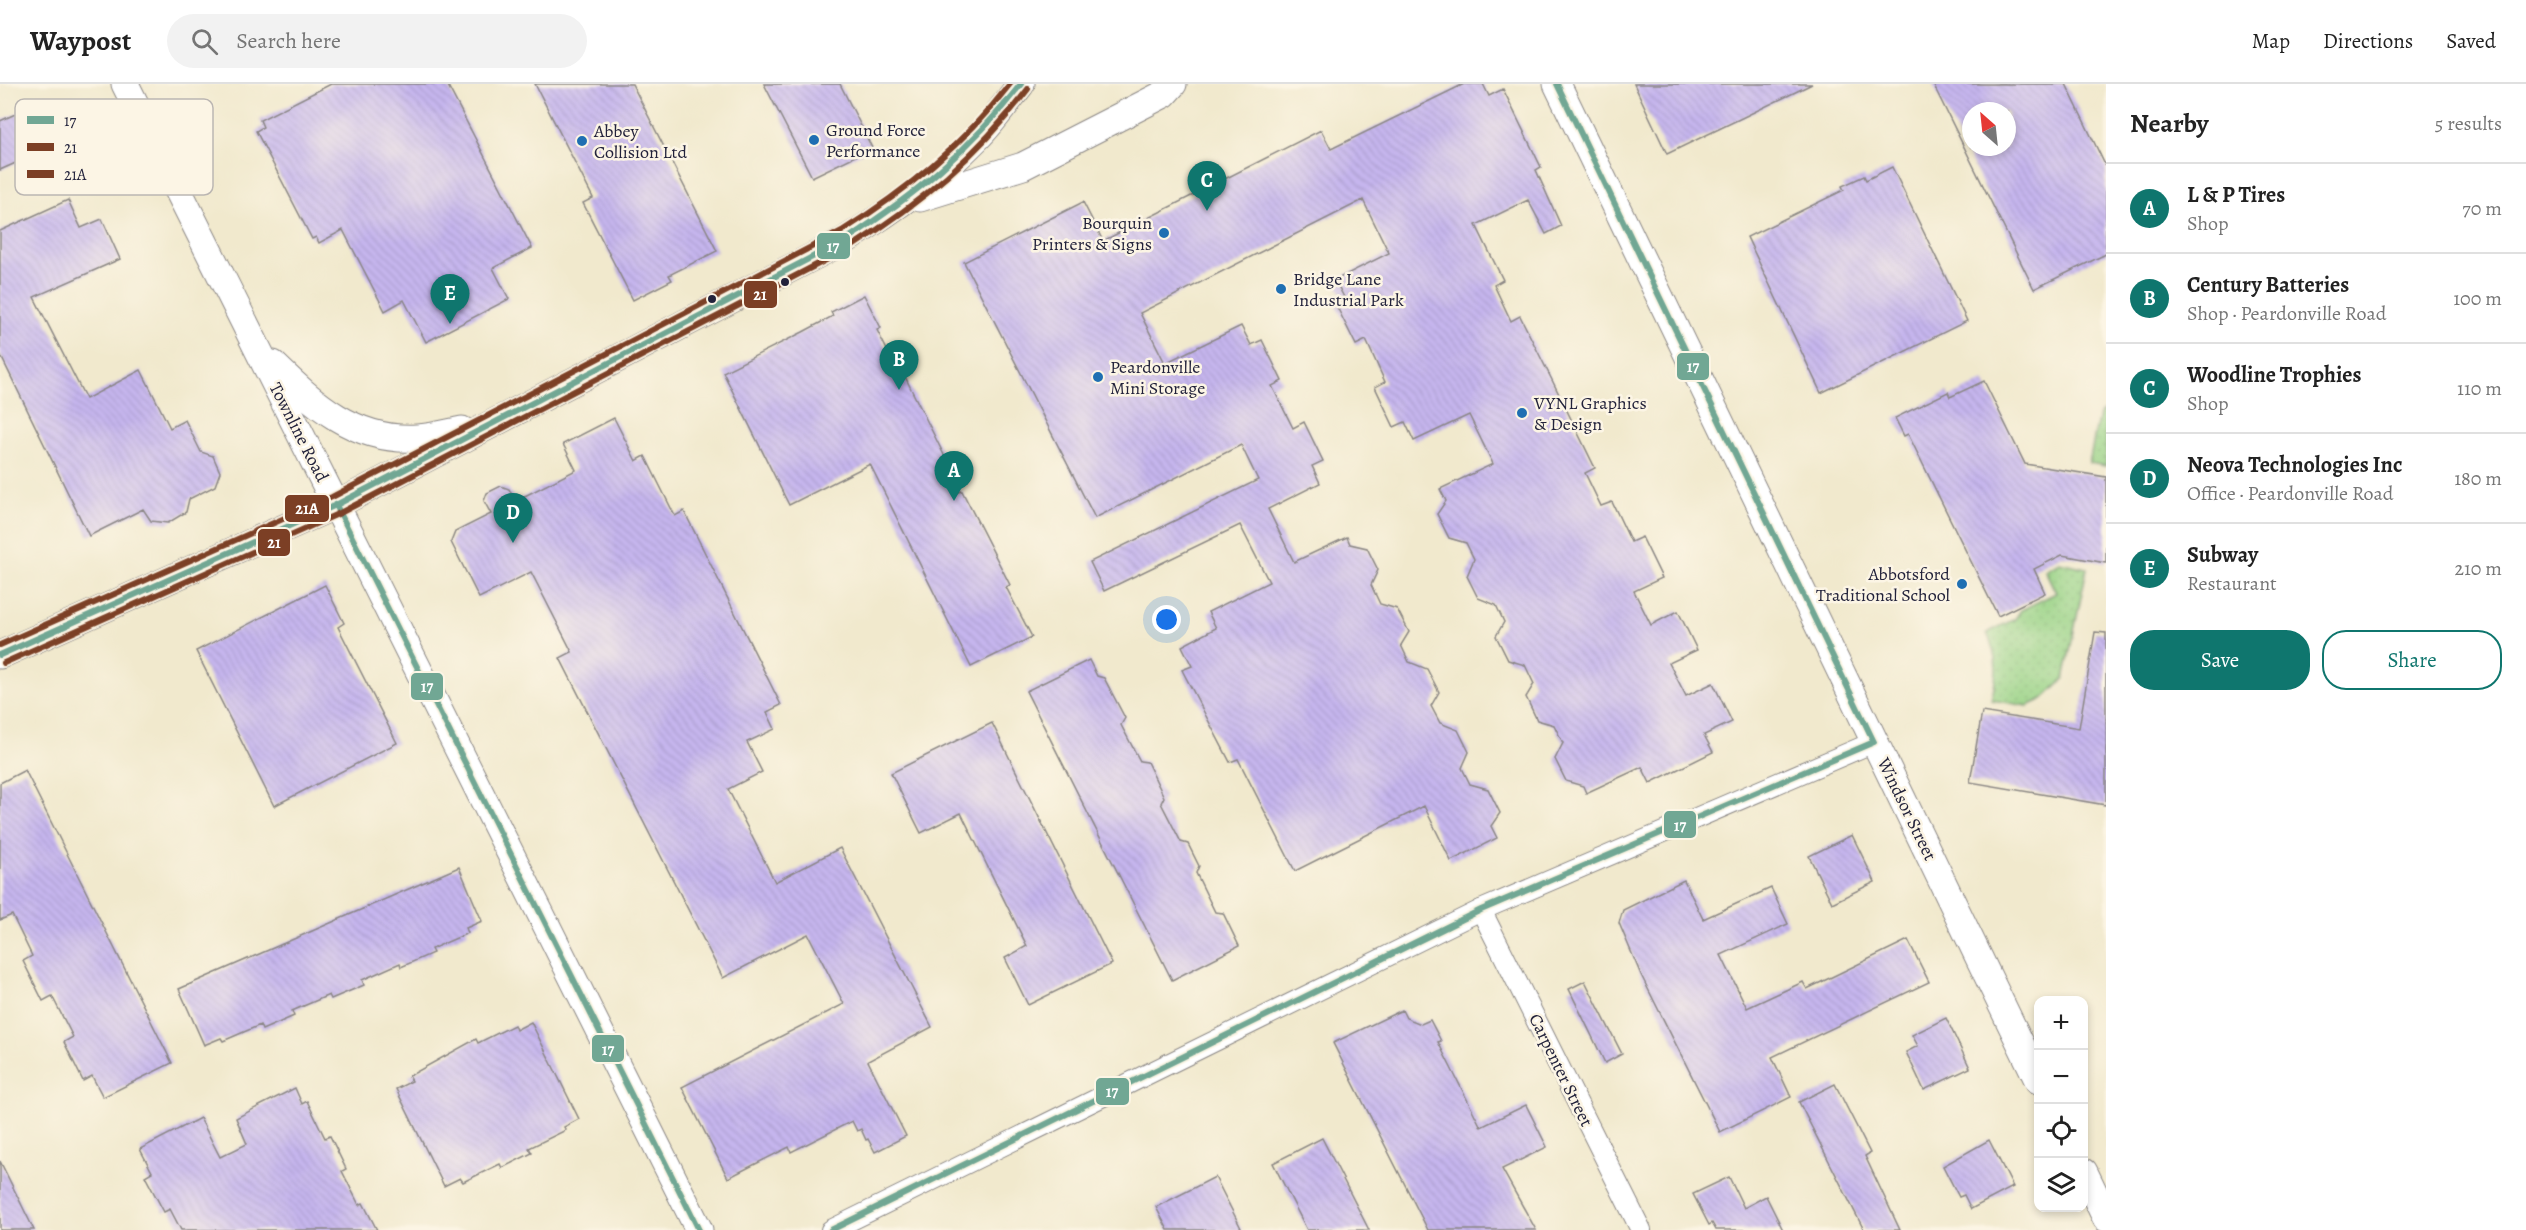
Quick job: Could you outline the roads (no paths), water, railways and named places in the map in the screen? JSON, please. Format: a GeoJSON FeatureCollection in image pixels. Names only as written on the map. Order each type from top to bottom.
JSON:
{"type":"FeatureCollection","features":[{"type":"Feature","properties":{"kind":"street","name":"Townline Road"},"geometry":{"type":"LineString","coordinates":[[125,84],[132,99]]}},
{"type":"Feature","properties":{"kind":"street"},"geometry":{"type":"LineString","coordinates":[[0,655],[336,505],[847,239],[900,206],[945,169],[979,136],[1021,84]]}},
{"type":"Feature","properties":{"kind":"street"},"geometry":{"type":"LineString","coordinates":[[900,206],[1023,166],[1164,94],[1173,84]]}},
{"type":"Feature","properties":{"kind":"street","name":"Windsor Street"},"geometry":{"type":"LineString","coordinates":[[1557,84],[2034,1072]]}},
{"type":"Feature","properties":{"kind":"street","name":"Townline Road"},"geometry":{"type":"LineString","coordinates":[[180,195],[699,1230]]}},
{"type":"Feature","properties":{"kind":"street"},"geometry":{"type":"LineString","coordinates":[[257,349],[315,405],[363,432],[415,438],[487,426]]}},
{"type":"Feature","properties":{"kind":"street"},"geometry":{"type":"LineString","coordinates":[[831,1230],[1481,910],[1874,742]]}},
{"type":"Feature","properties":{"kind":"street","name":"Carpenter Street"},"geometry":{"type":"LineString","coordinates":[[1481,910],[1641,1230]]}},
{"type":"Feature","properties":{"kind":"street"},"geometry":{"type":"LineString","coordinates":[[2088,1180],[2106,1218]]}},
{"type":"Feature","properties":{"kind":"place","name":"Ground Force Performance"},"geometry":{"type":"Point","coordinates":[814,140]}},
{"type":"Feature","properties":{"kind":"place","name":"Abbey Collision Ltd"},"geometry":{"type":"Point","coordinates":[582,141]}},
{"type":"Feature","properties":{"kind":"place","name":"Woodline Trophies"},"geometry":{"type":"Point","coordinates":[1207,211]}},
{"type":"Feature","properties":{"kind":"place","name":"Bourquin Printers & Signs"},"geometry":{"type":"Point","coordinates":[1164,233]}},
{"type":"Feature","properties":{"kind":"place","name":"Bridge Lane Industrial Park"},"geometry":{"type":"Point","coordinates":[1281,289]}},
{"type":"Feature","properties":{"kind":"place","name":"Subway"},"geometry":{"type":"Point","coordinates":[450,324]}},
{"type":"Feature","properties":{"kind":"place","name":"Peardonville Mini Storage"},"geometry":{"type":"Point","coordinates":[1098,377]}},
{"type":"Feature","properties":{"kind":"place","name":"Century Batteries"},"geometry":{"type":"Point","coordinates":[899,390]}},
{"type":"Feature","properties":{"kind":"place","name":"VYNL Graphics & Design"},"geometry":{"type":"Point","coordinates":[1522,413]}},
{"type":"Feature","properties":{"kind":"place","name":"L & P Tires"},"geometry":{"type":"Point","coordinates":[954,501]}},
{"type":"Feature","properties":{"kind":"place","name":"Neova Technologies Inc"},"geometry":{"type":"Point","coordinates":[513,543]}},
{"type":"Feature","properties":{"kind":"place","name":"Abbotsford Traditional School"},"geometry":{"type":"Point","coordinates":[1962,584]}}]}
